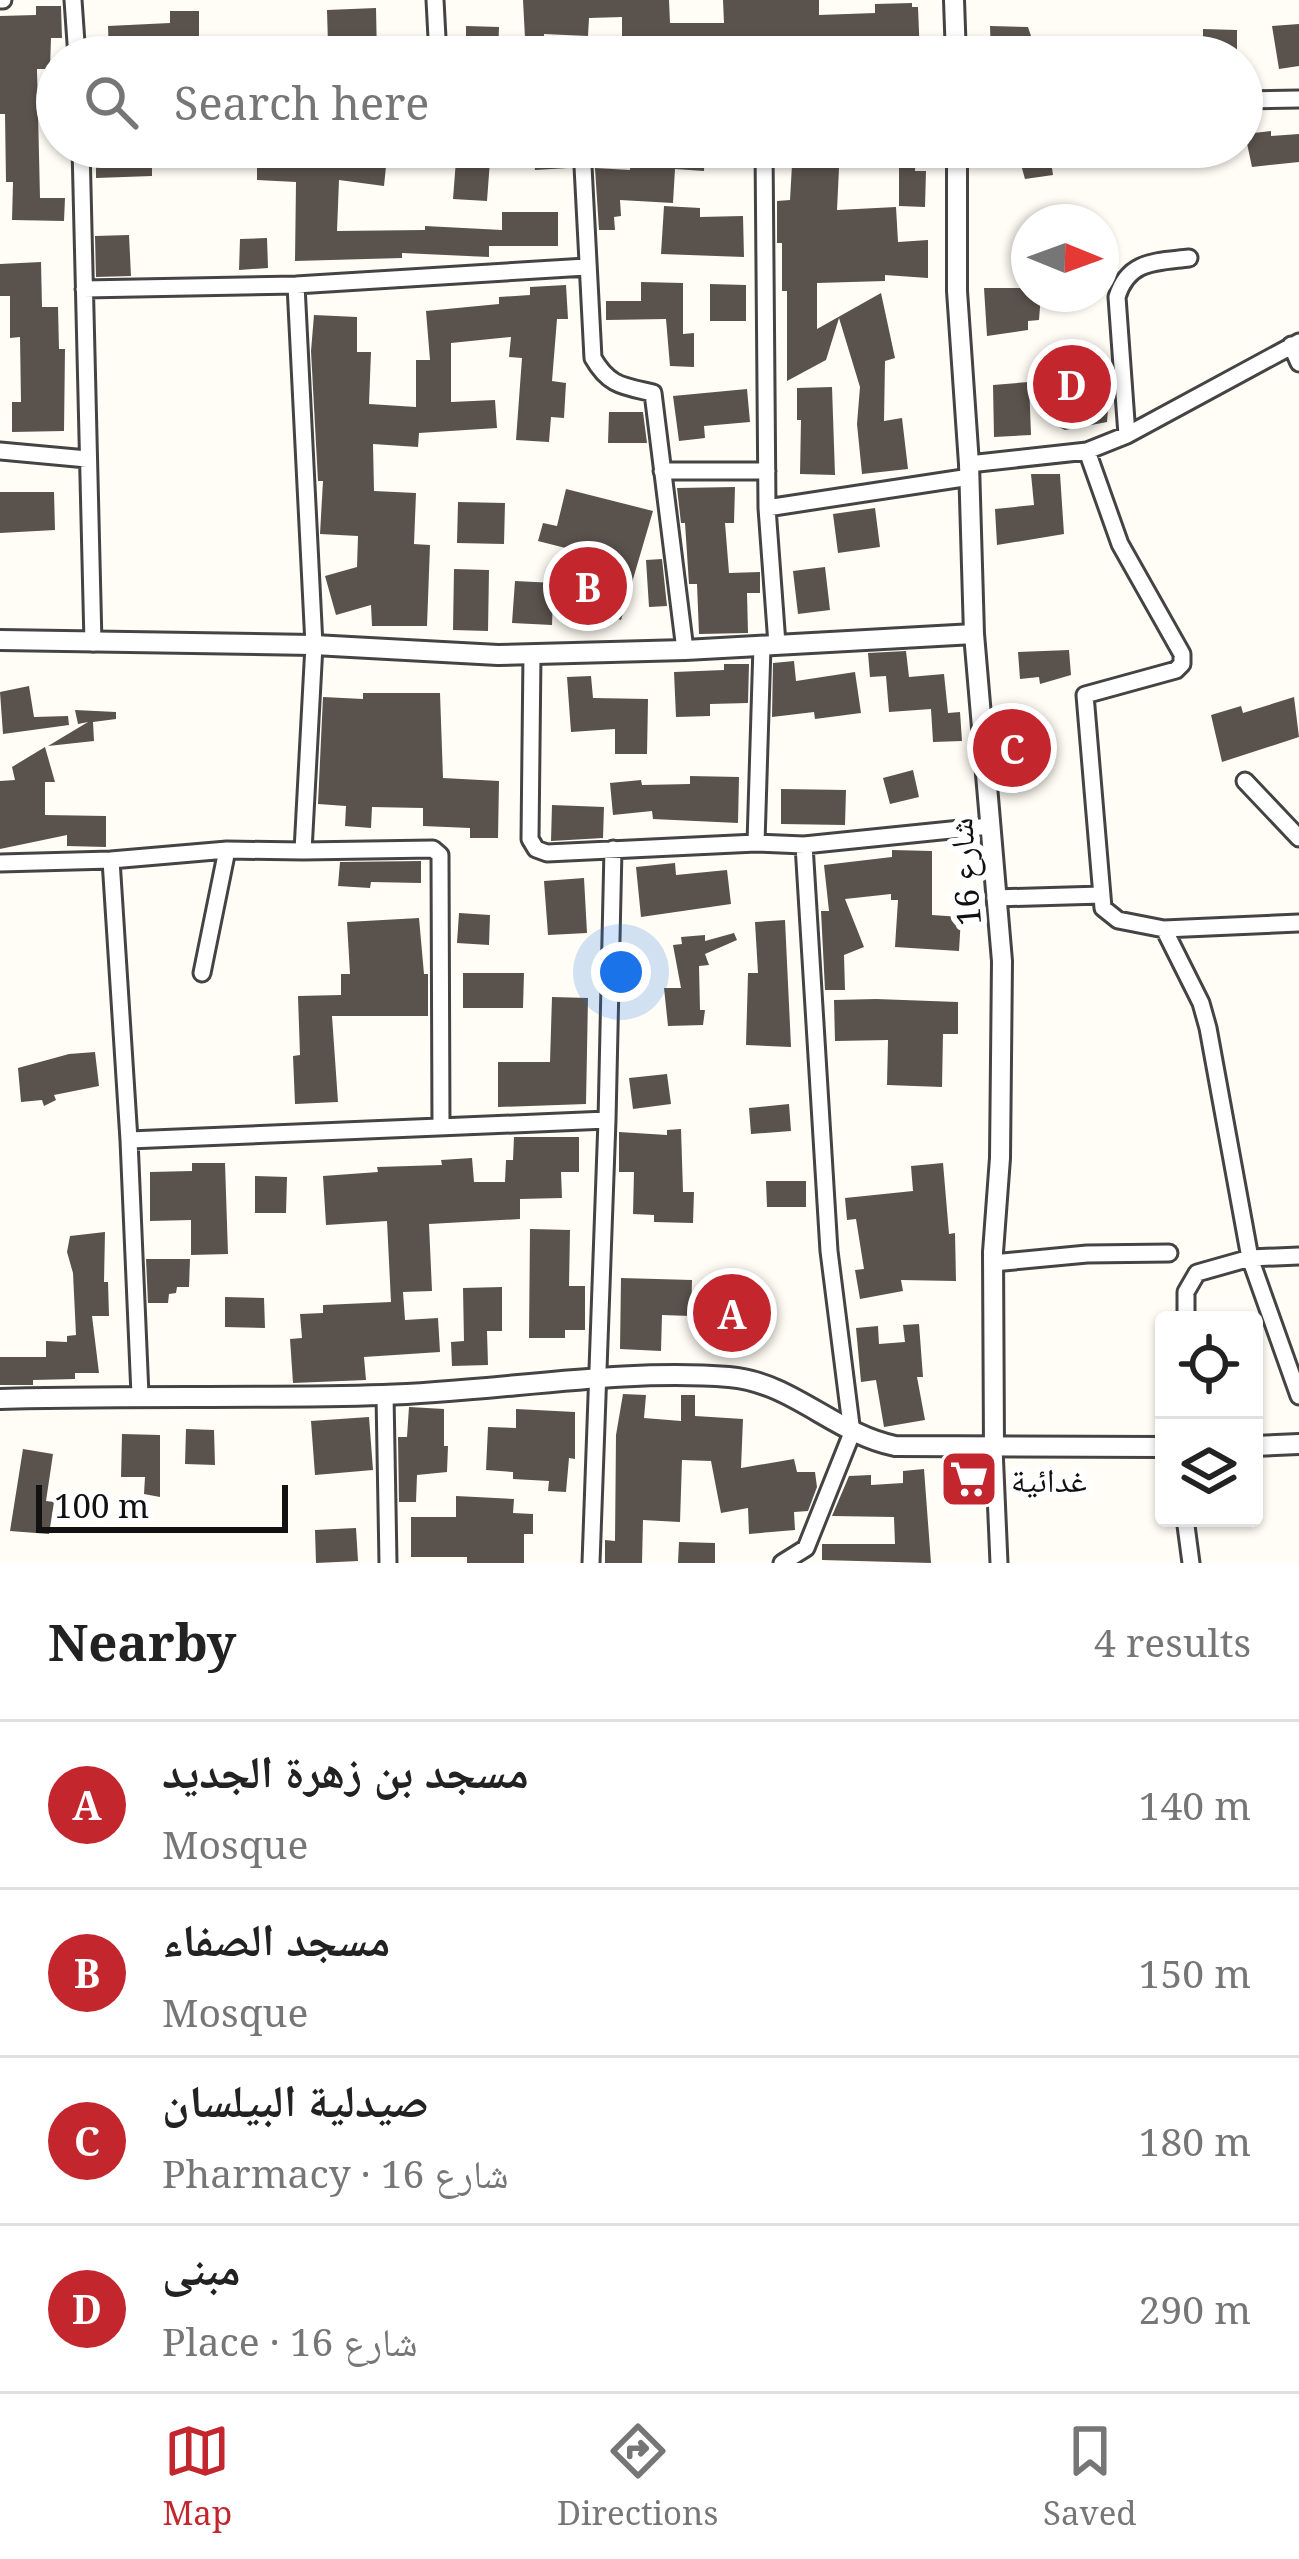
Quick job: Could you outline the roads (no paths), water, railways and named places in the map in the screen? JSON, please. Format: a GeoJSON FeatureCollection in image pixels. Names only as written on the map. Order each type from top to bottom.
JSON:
{"type":"FeatureCollection","features":[{"type":"Feature","properties":{"kind":"street"},"geometry":{"type":"LineString","coordinates":[[73,0],[76,36]]}},
{"type":"Feature","properties":{"kind":"street"},"geometry":{"type":"LineString","coordinates":[[435,0],[437,36]]}},
{"type":"Feature","properties":{"kind":"street"},"geometry":{"type":"LineString","coordinates":[[954,0],[955,36]]}},
{"type":"Feature","properties":{"kind":"street"},"geometry":{"type":"LineString","coordinates":[[1263,100],[1299,99]]}},
{"type":"Feature","properties":{"kind":"street"},"geometry":{"type":"LineString","coordinates":[[81,168],[93,644]]}},
{"type":"Feature","properties":{"kind":"street"},"geometry":{"type":"LineString","coordinates":[[583,168],[593,358],[604,377],[653,393],[685,650]]}},
{"type":"Feature","properties":{"kind":"street"},"geometry":{"type":"LineString","coordinates":[[756,843],[770,645],[764,168]]}},
{"type":"Feature","properties":{"kind":"street","name":"شارع 16"},"geometry":{"type":"LineString","coordinates":[[957,168],[957,291],[974,634],[1002,961],[993,1264],[994,1448]]}},
{"type":"Feature","properties":{"kind":"street"},"geometry":{"type":"LineString","coordinates":[[1127,435],[1117,297],[1122,280],[1139,264],[1190,258]]}},
{"type":"Feature","properties":{"kind":"street"},"geometry":{"type":"LineString","coordinates":[[84,290],[296,285],[586,267]]}},
{"type":"Feature","properties":{"kind":"street"},"geometry":{"type":"LineString","coordinates":[[296,285],[314,645],[303,851]]}},
{"type":"Feature","properties":{"kind":"street"},"geometry":{"type":"LineString","coordinates":[[767,508],[1087,451],[1127,435],[1295,343],[1299,363]]}},
{"type":"Feature","properties":{"kind":"street"},"geometry":{"type":"LineString","coordinates":[[0,451],[87,459]]}},
{"type":"Feature","properties":{"kind":"street"},"geometry":{"type":"LineString","coordinates":[[1087,451],[1120,544],[1182,654],[1176,670],[1085,695],[1103,908],[1109,916],[1164,929],[1299,923]]}},
{"type":"Feature","properties":{"kind":"street"},"geometry":{"type":"LineString","coordinates":[[662,471],[767,471]]}},
{"type":"Feature","properties":{"kind":"street"},"geometry":{"type":"LineString","coordinates":[[0,640],[532,654],[974,634]]}},
{"type":"Feature","properties":{"kind":"street"},"geometry":{"type":"LineString","coordinates":[[532,654],[530,839],[536,849],[547,853],[804,845],[990,826]]}},
{"type":"Feature","properties":{"kind":"street"},"geometry":{"type":"LineString","coordinates":[[1245,782],[1299,838]]}},
{"type":"Feature","properties":{"kind":"street"},"geometry":{"type":"LineString","coordinates":[[782,1563],[806,1548],[852,1433],[829,1251],[804,845]]}},
{"type":"Feature","properties":{"kind":"street"},"geometry":{"type":"LineString","coordinates":[[0,863],[227,850],[433,849],[440,855],[441,1127]]}},
{"type":"Feature","properties":{"kind":"street"},"geometry":{"type":"LineString","coordinates":[[202,973],[227,850]]}},
{"type":"Feature","properties":{"kind":"street"},"geometry":{"type":"LineString","coordinates":[[591,1563],[613,850]]}},
{"type":"Feature","properties":{"kind":"street"},"geometry":{"type":"LineString","coordinates":[[111,860],[140,1395]]}},
{"type":"Feature","properties":{"kind":"street"},"geometry":{"type":"LineString","coordinates":[[995,898],[1102,895]]}},
{"type":"Feature","properties":{"kind":"street"},"geometry":{"type":"LineString","coordinates":[[1164,929],[1201,1003],[1250,1258],[1299,1396]]}},
{"type":"Feature","properties":{"kind":"street"},"geometry":{"type":"LineString","coordinates":[[129,1140],[607,1120]]}},
{"type":"Feature","properties":{"kind":"street"},"geometry":{"type":"LineString","coordinates":[[993,1264],[1169,1252]]}},
{"type":"Feature","properties":{"kind":"street"},"geometry":{"type":"LineString","coordinates":[[1186,1311],[1186,1292],[1197,1273],[1250,1258],[1299,1256]]}},
{"type":"Feature","properties":{"kind":"street"},"geometry":{"type":"LineString","coordinates":[[0,1399],[385,1395],[599,1379],[730,1377],[770,1386],[852,1433],[895,1446],[1155,1447]]}},
{"type":"Feature","properties":{"kind":"street"},"geometry":{"type":"LineString","coordinates":[[385,1395],[388,1563]]}},
{"type":"Feature","properties":{"kind":"street"},"geometry":{"type":"LineString","coordinates":[[1263,1446],[1299,1444]]}},
{"type":"Feature","properties":{"kind":"street"},"geometry":{"type":"LineString","coordinates":[[994,1448],[999,1563]]}},
{"type":"Feature","properties":{"kind":"street"},"geometry":{"type":"LineString","coordinates":[[1186,1527],[1191,1563]]}},
{"type":"Feature","properties":{"kind":"place","name":"مبنى"},"geometry":{"type":"Point","coordinates":[1072,384]}},
{"type":"Feature","properties":{"kind":"place","name":"مسجد الصفاء"},"geometry":{"type":"Point","coordinates":[588,586]}},
{"type":"Feature","properties":{"kind":"place","name":"صيدلية البيلسان"},"geometry":{"type":"Point","coordinates":[1012,748]}},
{"type":"Feature","properties":{"kind":"place","name":"مسجد بن زهرة الجديد"},"geometry":{"type":"Point","coordinates":[732,1313]}},
{"type":"Feature","properties":{"kind":"place","name":"غدائية"},"geometry":{"type":"Point","coordinates":[969,1479]}}]}
